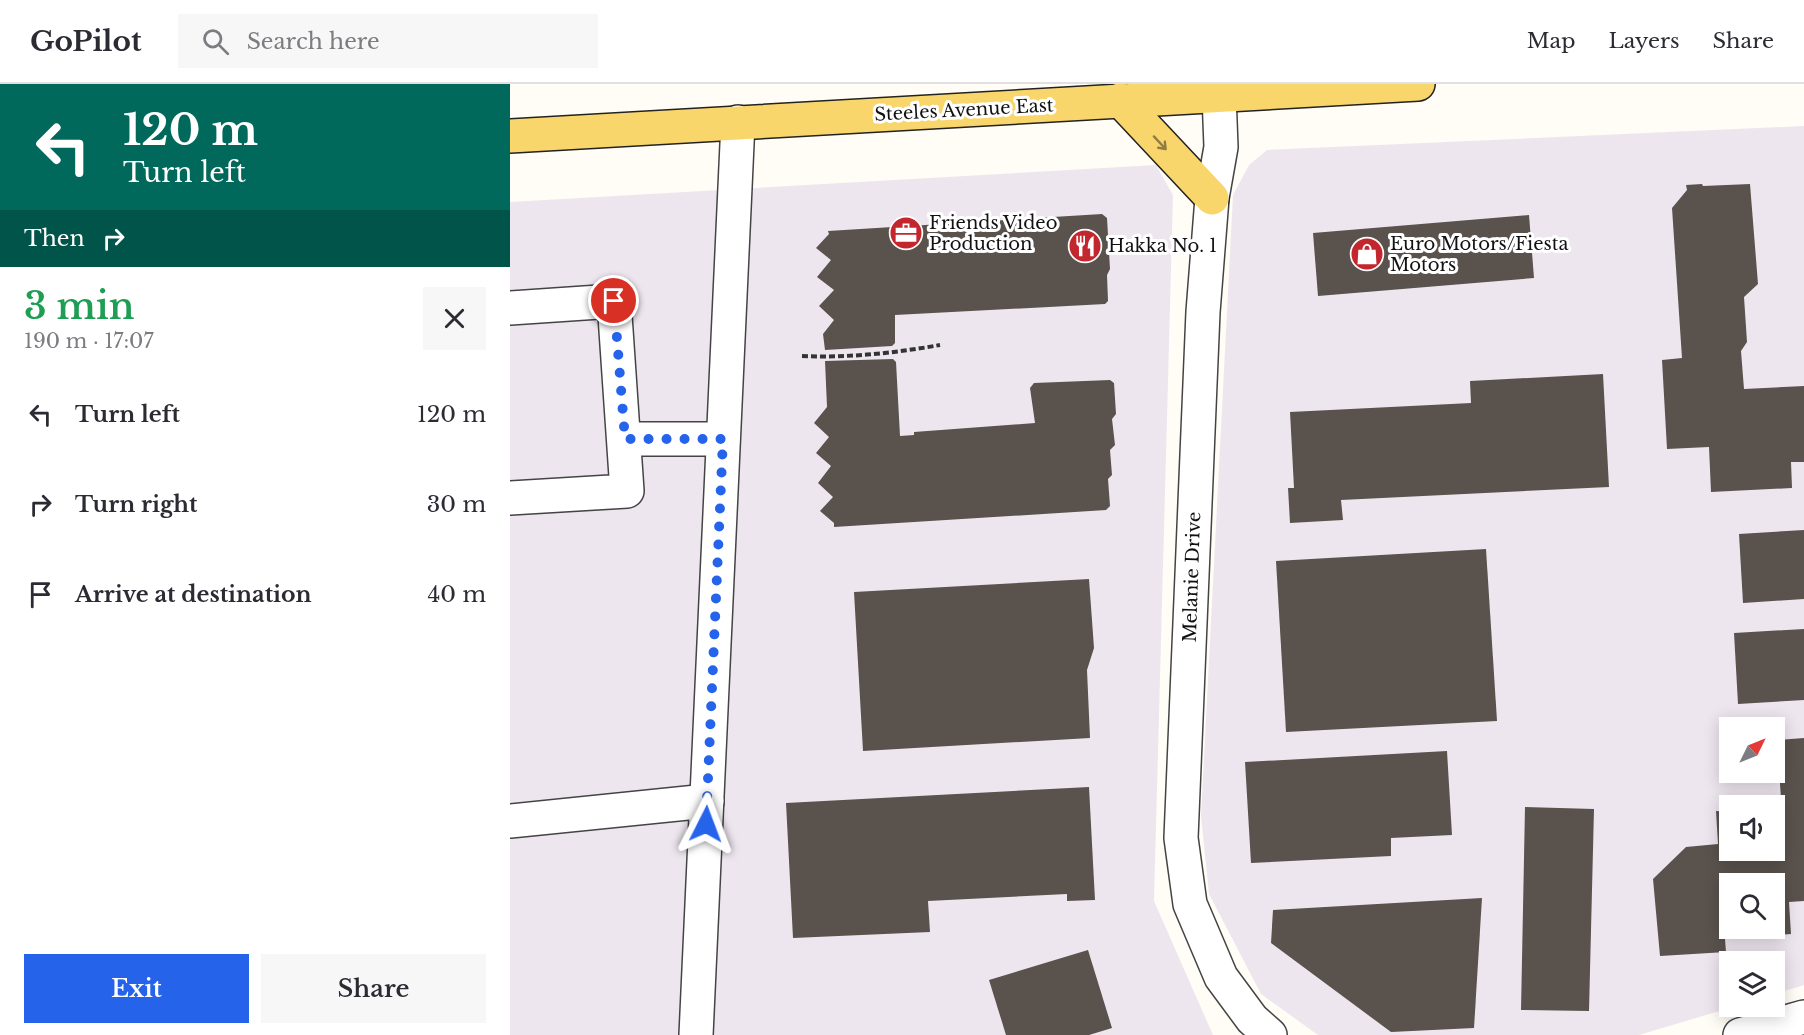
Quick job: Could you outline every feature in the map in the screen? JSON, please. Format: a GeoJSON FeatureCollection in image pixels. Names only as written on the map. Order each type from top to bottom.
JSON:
{"type":"FeatureCollection","features":[{"type":"Feature","properties":{"kind":"main road","name":"Steeles Avenue East"},"geometry":{"type":"LineString","coordinates":[[510,136],[1418,84]]}},
{"type":"Feature","properties":{"kind":"main road"},"geometry":{"type":"LineString","coordinates":[[1120,100],[1212,198]]}},
{"type":"Feature","properties":{"kind":"street","name":"Melanie Drive"},"geometry":{"type":"LineString","coordinates":[[1219,95],[1221,147],[1212,198],[1203,312],[1180,838],[1190,904],[1221,977],[1252,1019],[1270,1035]]}},
{"type":"Feature","properties":{"kind":"street"},"geometry":{"type":"LineString","coordinates":[[696,1035],[738,122]]}},
{"type":"Feature","properties":{"kind":"street"},"geometry":{"type":"LineString","coordinates":[[510,308],[614,301],[627,491],[510,498]]}},
{"type":"Feature","properties":{"kind":"street"},"geometry":{"type":"LineString","coordinates":[[625,439],[723,439]]}},
{"type":"Feature","properties":{"kind":"street"},"geometry":{"type":"LineString","coordinates":[[510,822],[707,801]]}},
{"type":"Feature","properties":{"kind":"street"},"geometry":{"type":"LineString","coordinates":[[1740,1035],[1804,1017]]}},
{"type":"Feature","properties":{"kind":"path"},"geometry":{"type":"LineString","coordinates":[[802,356],[826,357],[899,352],[940,345]]}},
{"type":"Feature","properties":{"kind":"shaded area"},"geometry":{"type":"Polygon","coordinates":[[[1804,126],[1804,985],[1785,991],[1785,951],[1719,951],[1719,1011],[1639,1035],[1318,1035],[1261,994],[1209,894],[1201,816],[1233,195],[1249,165],[1267,150],[1804,126]]]}},
{"type":"Feature","properties":{"kind":"shaded area"},"geometry":{"type":"Polygon","coordinates":[[[1156,165],[1173,195],[1154,901],[1213,1035],[510,1035],[510,202],[1156,165]]]}},
{"type":"Feature","properties":{"kind":"building"},"geometry":{"type":"Polygon","coordinates":[[[1702,184],[1703,186],[1750,184],[1758,284],[1744,297],[1747,342],[1741,351],[1744,389],[1804,386],[1804,462],[1791,462],[1792,488],[1711,492],[1709,447],[1667,449],[1662,360],[1682,358],[1672,208],[1687,190],[1686,185],[1702,184]]]}},
{"type":"Feature","properties":{"kind":"building"},"geometry":{"type":"Polygon","coordinates":[[[1102,214],[1107,218],[1110,269],[1107,275],[1108,301],[1105,304],[895,315],[895,343],[892,346],[825,350],[823,334],[834,320],[819,306],[834,290],[817,277],[831,260],[816,248],[829,234],[828,231],[1102,214]]]}},
{"type":"Feature","properties":{"kind":"building"},"geometry":{"type":"Polygon","coordinates":[[[1529,215],[1534,278],[1318,296],[1313,233],[1529,215]]]}},
{"type":"Feature","properties":{"kind":"building"},"geometry":{"type":"Polygon","coordinates":[[[893,359],[896,362],[900,436],[914,435],[914,432],[1035,423],[1030,388],[1034,383],[1110,380],[1114,383],[1116,414],[1112,419],[1115,445],[1110,450],[1112,475],[1108,479],[1110,506],[1106,510],[834,527],[834,523],[820,511],[833,497],[818,483],[831,466],[816,453],[829,437],[814,423],[827,407],[825,361],[893,359]]]}},
{"type":"Feature","properties":{"kind":"building"},"geometry":{"type":"Polygon","coordinates":[[[1603,374],[1609,487],[1341,500],[1343,520],[1290,523],[1288,488],[1294,488],[1290,412],[1471,403],[1470,381],[1603,374]]]}},
{"type":"Feature","properties":{"kind":"building"},"geometry":{"type":"Polygon","coordinates":[[[1804,530],[1804,599],[1743,603],[1739,534],[1804,530]]]}},
{"type":"Feature","properties":{"kind":"building"},"geometry":{"type":"Polygon","coordinates":[[[1486,549],[1497,721],[1286,732],[1276,561],[1486,549]]]}},
{"type":"Feature","properties":{"kind":"building"},"geometry":{"type":"Polygon","coordinates":[[[1089,579],[1094,648],[1087,670],[1090,738],[863,751],[854,592],[1089,579]]]}},
{"type":"Feature","properties":{"kind":"building"},"geometry":{"type":"Polygon","coordinates":[[[1804,629],[1804,700],[1738,704],[1734,633],[1804,629]]]}},
{"type":"Feature","properties":{"kind":"building"},"geometry":{"type":"Polygon","coordinates":[[[1804,738],[1804,901],[1789,902],[1791,934],[1785,934],[1785,873],[1719,873],[1719,939],[1725,939],[1726,951],[1660,956],[1653,879],[1686,847],[1718,844],[1716,811],[1719,811],[1719,861],[1785,861],[1785,795],[1781,795],[1780,783],[1785,783],[1785,739],[1804,738]]]}},
{"type":"Feature","properties":{"kind":"building"},"geometry":{"type":"Polygon","coordinates":[[[1447,751],[1452,835],[1391,838],[1391,856],[1251,863],[1245,762],[1447,751]]]}},
{"type":"Feature","properties":{"kind":"building"},"geometry":{"type":"Polygon","coordinates":[[[1089,787],[1095,900],[1067,901],[1067,894],[928,901],[930,932],[793,938],[786,803],[1089,787]]]}},
{"type":"Feature","properties":{"kind":"building"},"geometry":{"type":"Polygon","coordinates":[[[1525,807],[1594,809],[1589,1011],[1521,1010],[1525,807]]]}},
{"type":"Feature","properties":{"kind":"building"},"geometry":{"type":"Polygon","coordinates":[[[1482,898],[1474,1028],[1391,1032],[1271,943],[1273,910],[1482,898]]]}},
{"type":"Feature","properties":{"kind":"building"},"geometry":{"type":"Polygon","coordinates":[[[1088,950],[1112,1028],[1089,1035],[1006,1035],[989,980],[1088,950]]]}},
{"type":"Feature","properties":{"kind":"place","name":"Friends Video Production"},"geometry":{"type":"Point","coordinates":[906,233]}},
{"type":"Feature","properties":{"kind":"place","name":"Hakka No. 1"},"geometry":{"type":"Point","coordinates":[1085,246]}},
{"type":"Feature","properties":{"kind":"place","name":"Euro Motors/Fiesta Motors"},"geometry":{"type":"Point","coordinates":[1367,254]}},
{"type":"Feature","properties":{"kind":"route"},"geometry":{"type":"LineString","coordinates":[[614,301],[625,439],[723,439],[706,824]]}}]}
